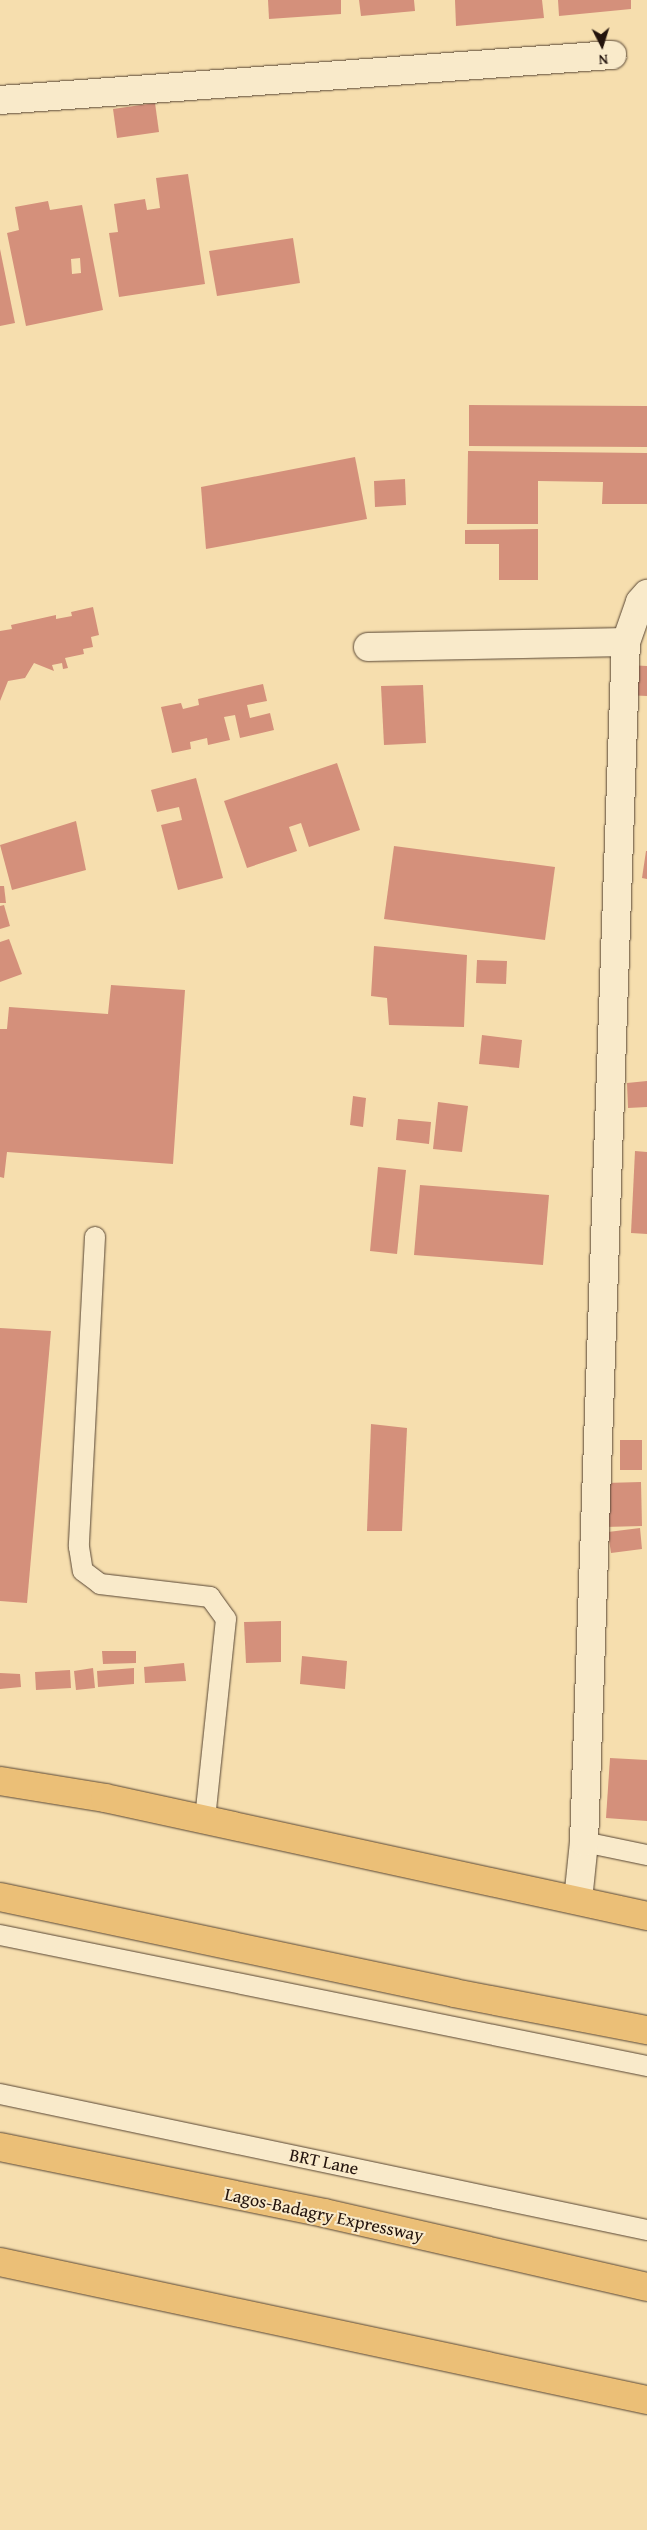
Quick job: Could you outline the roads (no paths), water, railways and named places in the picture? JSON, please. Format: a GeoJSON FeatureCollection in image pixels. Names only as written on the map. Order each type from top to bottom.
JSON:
{"type":"FeatureCollection","features":[{"type":"Feature","properties":{"kind":"main road"},"geometry":{"type":"LineString","coordinates":[[0,1781],[105,1798],[647,1916]]}},
{"type":"Feature","properties":{"kind":"main road"},"geometry":{"type":"LineString","coordinates":[[0,1897],[454,1994],[647,2030]]}},
{"type":"Feature","properties":{"kind":"main road","name":"Lagos-Badagry Expressway"},"geometry":{"type":"LineString","coordinates":[[0,2147],[324,2213],[647,2287]]}},
{"type":"Feature","properties":{"kind":"main road"},"geometry":{"type":"LineString","coordinates":[[0,2262],[647,2400]]}},
{"type":"Feature","properties":{"kind":"street"},"geometry":{"type":"LineString","coordinates":[[0,100],[612,55]]}},
{"type":"Feature","properties":{"kind":"street"},"geometry":{"type":"LineString","coordinates":[[578,1900],[584,1842],[626,642],[640,602],[647,594]]}},
{"type":"Feature","properties":{"kind":"street"},"geometry":{"type":"LineString","coordinates":[[368,647],[626,642]]}},
{"type":"Feature","properties":{"kind":"lane"},"geometry":{"type":"LineString","coordinates":[[94,1237],[78,1546],[82,1571],[100,1584],[210,1597],[226,1619],[205,1820]]}},
{"type":"Feature","properties":{"kind":"lane"},"geometry":{"type":"LineString","coordinates":[[584,1842],[647,1855]]}},
{"type":"Feature","properties":{"kind":"lane"},"geometry":{"type":"LineString","coordinates":[[0,1935],[647,2066]]}},
{"type":"Feature","properties":{"kind":"lane","name":"BRT Lane"},"geometry":{"type":"LineString","coordinates":[[0,2094],[647,2230]]}}]}
